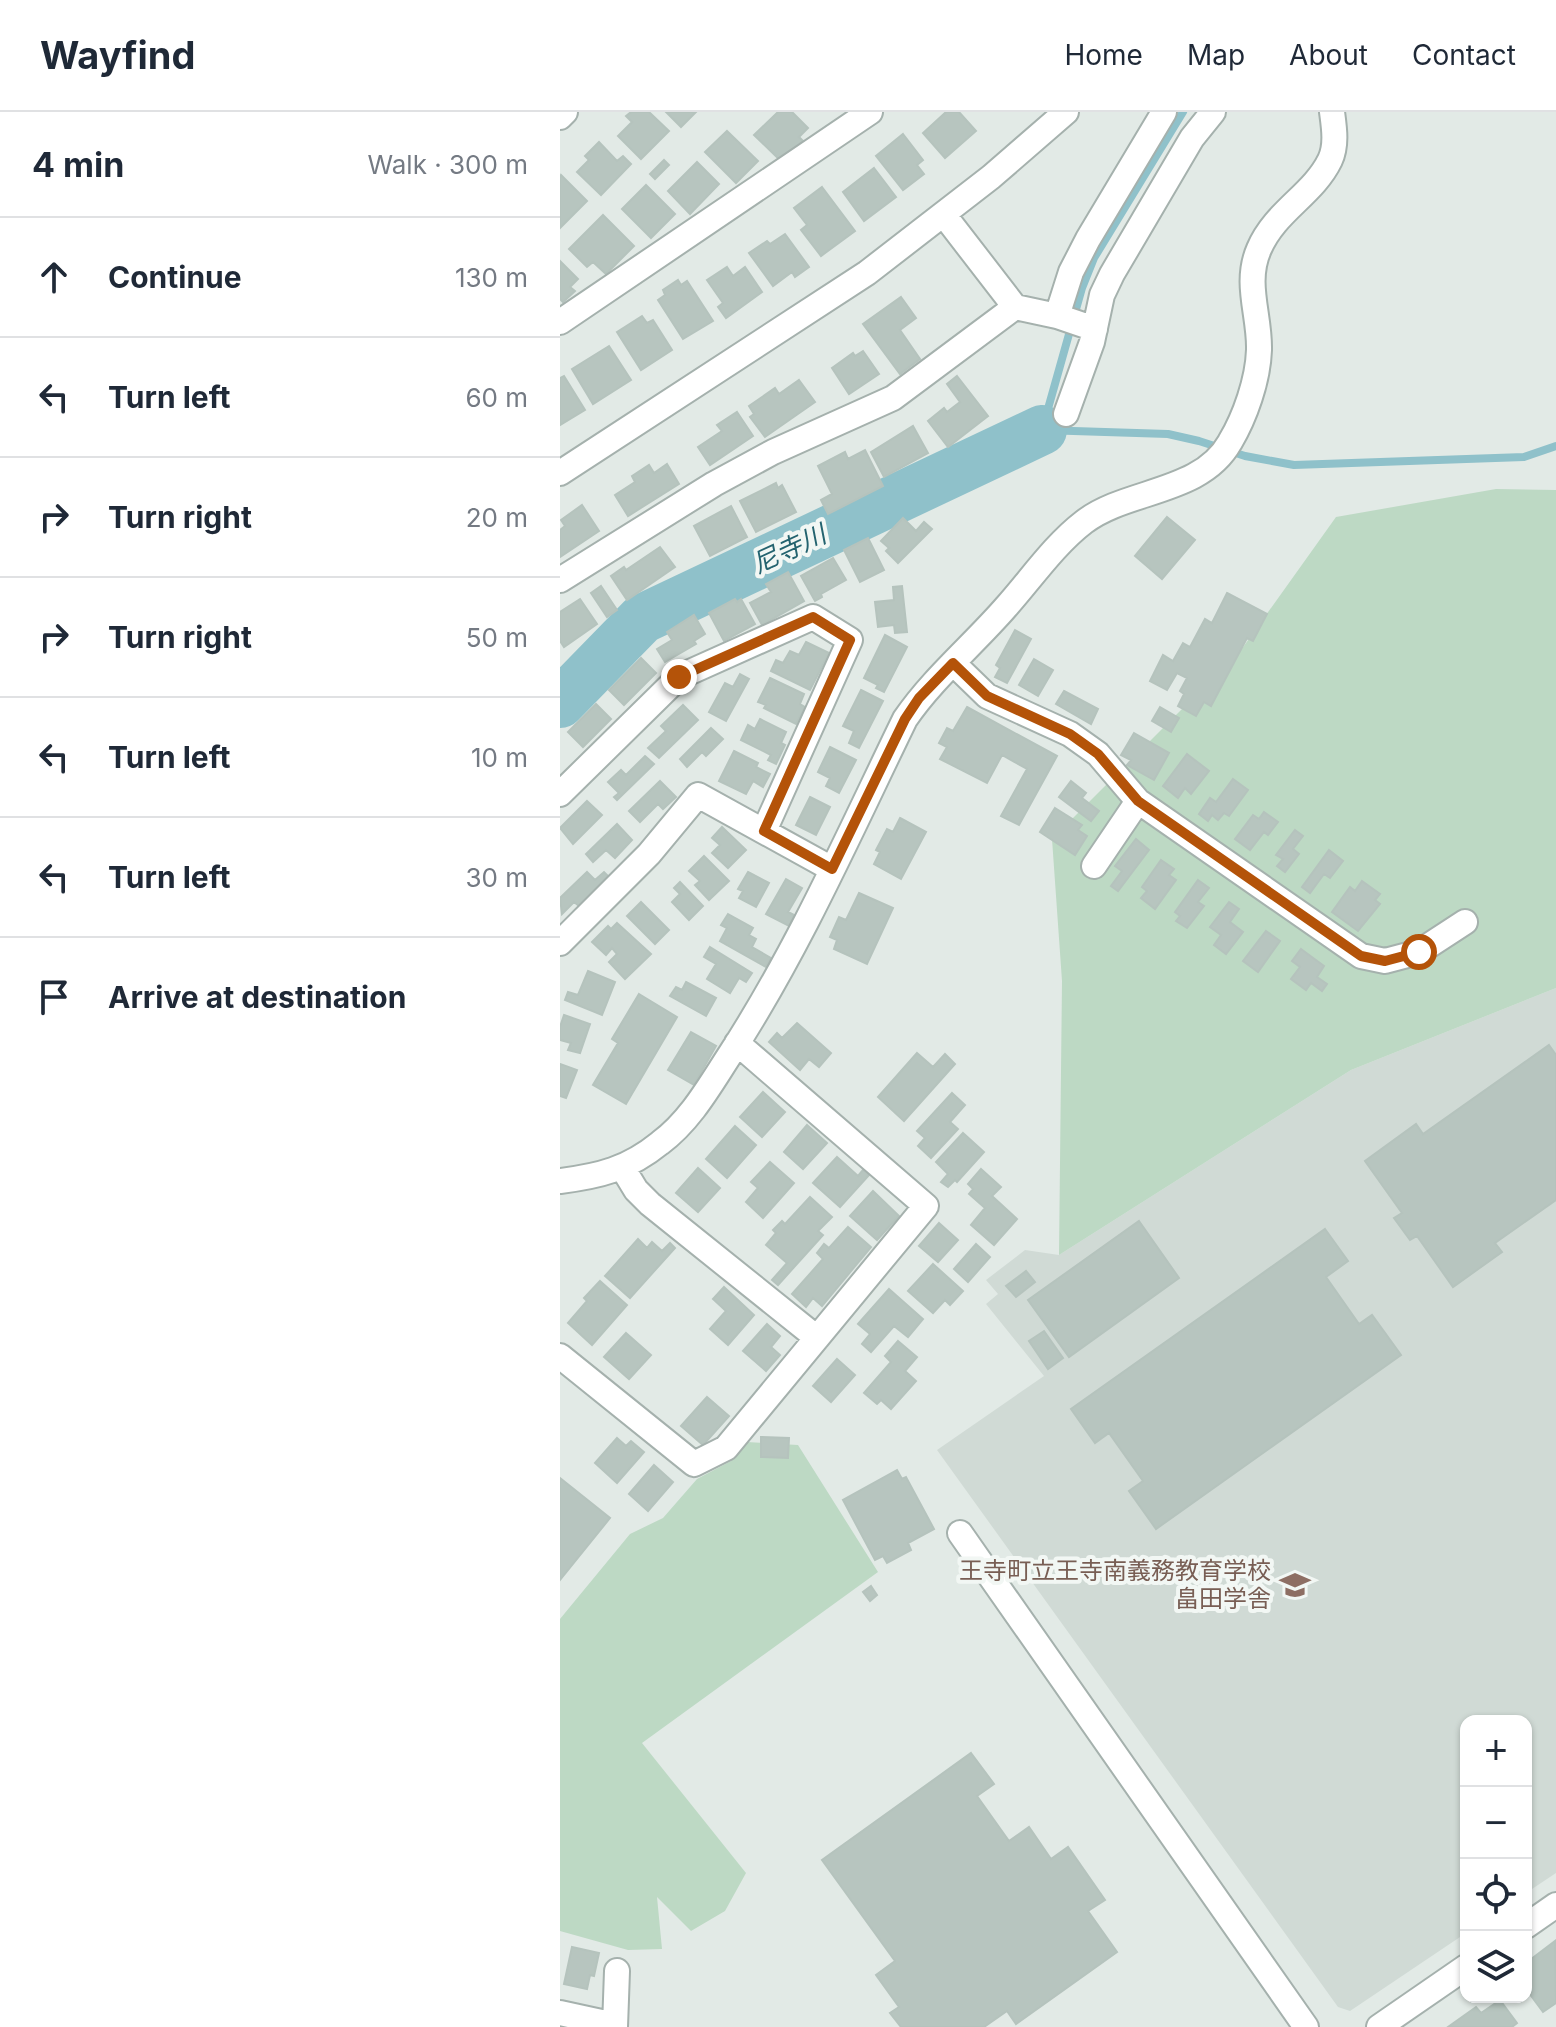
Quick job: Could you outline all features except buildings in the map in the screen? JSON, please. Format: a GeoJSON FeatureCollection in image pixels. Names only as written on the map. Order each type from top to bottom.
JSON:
{"type":"FeatureCollection","features":[{"type":"Feature","properties":{"kind":"street"},"geometry":{"type":"LineString","coordinates":[[560,117],[565,112]]}},
{"type":"Feature","properties":{"kind":"street"},"geometry":{"type":"LineString","coordinates":[[560,473],[855,282],[944,215],[1066,112]]}},
{"type":"Feature","properties":{"kind":"street"},"geometry":{"type":"LineString","coordinates":[[1057,316],[1071,272],[1088,239],[1164,112]]}},
{"type":"Feature","properties":{"kind":"street"},"geometry":{"type":"LineString","coordinates":[[1066,414],[1095,329],[1102,295],[1112,274],[1192,138],[1213,112]]}},
{"type":"Feature","properties":{"kind":"street"},"geometry":{"type":"LineString","coordinates":[[560,1181],[622,1167],[662,1142],[699,1102],[781,969],[905,719],[919,698],[1085,521],[1197,474],[1224,451],[1254,379],[1259,350],[1251,277],[1255,257],[1265,233],[1315,181],[1331,159],[1335,138],[1332,112]]}},
{"type":"Feature","properties":{"kind":"street"},"geometry":{"type":"LineString","coordinates":[[560,322],[861,115]]}},
{"type":"Feature","properties":{"kind":"street"},"geometry":{"type":"LineString","coordinates":[[944,215],[1015,307],[1057,316],[1095,329]]}},
{"type":"Feature","properties":{"kind":"street"},"geometry":{"type":"LineString","coordinates":[[560,580],[714,484],[773,452],[893,398],[1015,307]]}},
{"type":"Feature","properties":{"kind":"street"},"geometry":{"type":"LineString","coordinates":[[560,794],[679,677],[813,617],[850,640],[764,831]]}},
{"type":"Feature","properties":{"kind":"street"},"geometry":{"type":"LineString","coordinates":[[953,663],[987,696],[1070,734],[1098,754],[1138,801],[1361,956],[1385,961],[1419,952],[1465,922]]}},
{"type":"Feature","properties":{"kind":"street"},"geometry":{"type":"LineString","coordinates":[[561,940],[649,854],[698,795],[832,869]]}},
{"type":"Feature","properties":{"kind":"street"},"geometry":{"type":"LineString","coordinates":[[1094,866],[1138,801]]}},
{"type":"Feature","properties":{"kind":"street"},"geometry":{"type":"LineString","coordinates":[[560,1356],[694,1464],[726,1448],[926,1206],[737,1043]]}},
{"type":"Feature","properties":{"kind":"street"},"geometry":{"type":"LineString","coordinates":[[622,1167],[636,1190],[650,1204],[817,1338]]}},
{"type":"Feature","properties":{"kind":"street"},"geometry":{"type":"LineString","coordinates":[[960,1533],[1306,2027]]}},
{"type":"Feature","properties":{"kind":"street"},"geometry":{"type":"LineString","coordinates":[[1532,1922],[1556,1905]]}},
{"type":"Feature","properties":{"kind":"street"},"geometry":{"type":"LineString","coordinates":[[560,2013],[615,2026],[617,1971]]}},
{"type":"Feature","properties":{"kind":"street"},"geometry":{"type":"LineString","coordinates":[[1379,2027],[1460,1971]]}},
{"type":"Feature","properties":{"kind":"shaded area","name":"王寺町立王寺南義務教育学校 畠田学舎"},"geometry":{"type":"Polygon","coordinates":[[[1556,988],[1556,1873],[1532,1889],[1532,1715],[1460,1715],[1460,1937],[1350,2011],[1338,2007],[937,1450],[1044,1376],[986,1304],[998,1294],[986,1280],[1025,1250],[1059,1255],[1351,1070],[1556,988]]]}},
{"type":"Feature","properties":{"kind":"green space"},"geometry":{"type":"Polygon","coordinates":[[[1496,489],[1556,490],[1556,988],[1351,1070],[1059,1255],[1062,981],[1052,839],[1241,650],[1336,517],[1496,489]]]}},
{"type":"Feature","properties":{"kind":"green space"},"geometry":{"type":"Polygon","coordinates":[[[747,1442],[798,1445],[878,1572],[642,1743],[746,1873],[725,1911],[691,1931],[657,1897],[662,1949],[628,1950],[560,1931],[560,1619],[630,1534],[663,1518],[697,1479],[731,1461],[747,1442]]]}},
{"type":"Feature","properties":{"kind":"waterway"},"geometry":{"type":"LineString","coordinates":[[1183,112],[1094,258],[1082,288],[1042,430],[1168,434],[1245,456],[1294,465],[1524,457],[1556,446]]}},
{"type":"Feature","properties":{"kind":"waterway","name":"尼寺川"},"geometry":{"type":"LineString","coordinates":[[560,703],[642,619],[1042,430]]}},
{"type":"Feature","properties":{"kind":"place","name":"王寺町立王寺南義務教育学校 畠田学舎"},"geometry":{"type":"Point","coordinates":[1295,1585]}},
{"type":"Feature","properties":{"kind":"route"},"geometry":{"type":"LineString","coordinates":[[679,677],[813,617],[850,640],[764,831],[832,869],[905,719],[919,698],[953,663],[987,696],[1070,734],[1098,754],[1138,801],[1361,956],[1385,961],[1419,952]]}}]}
